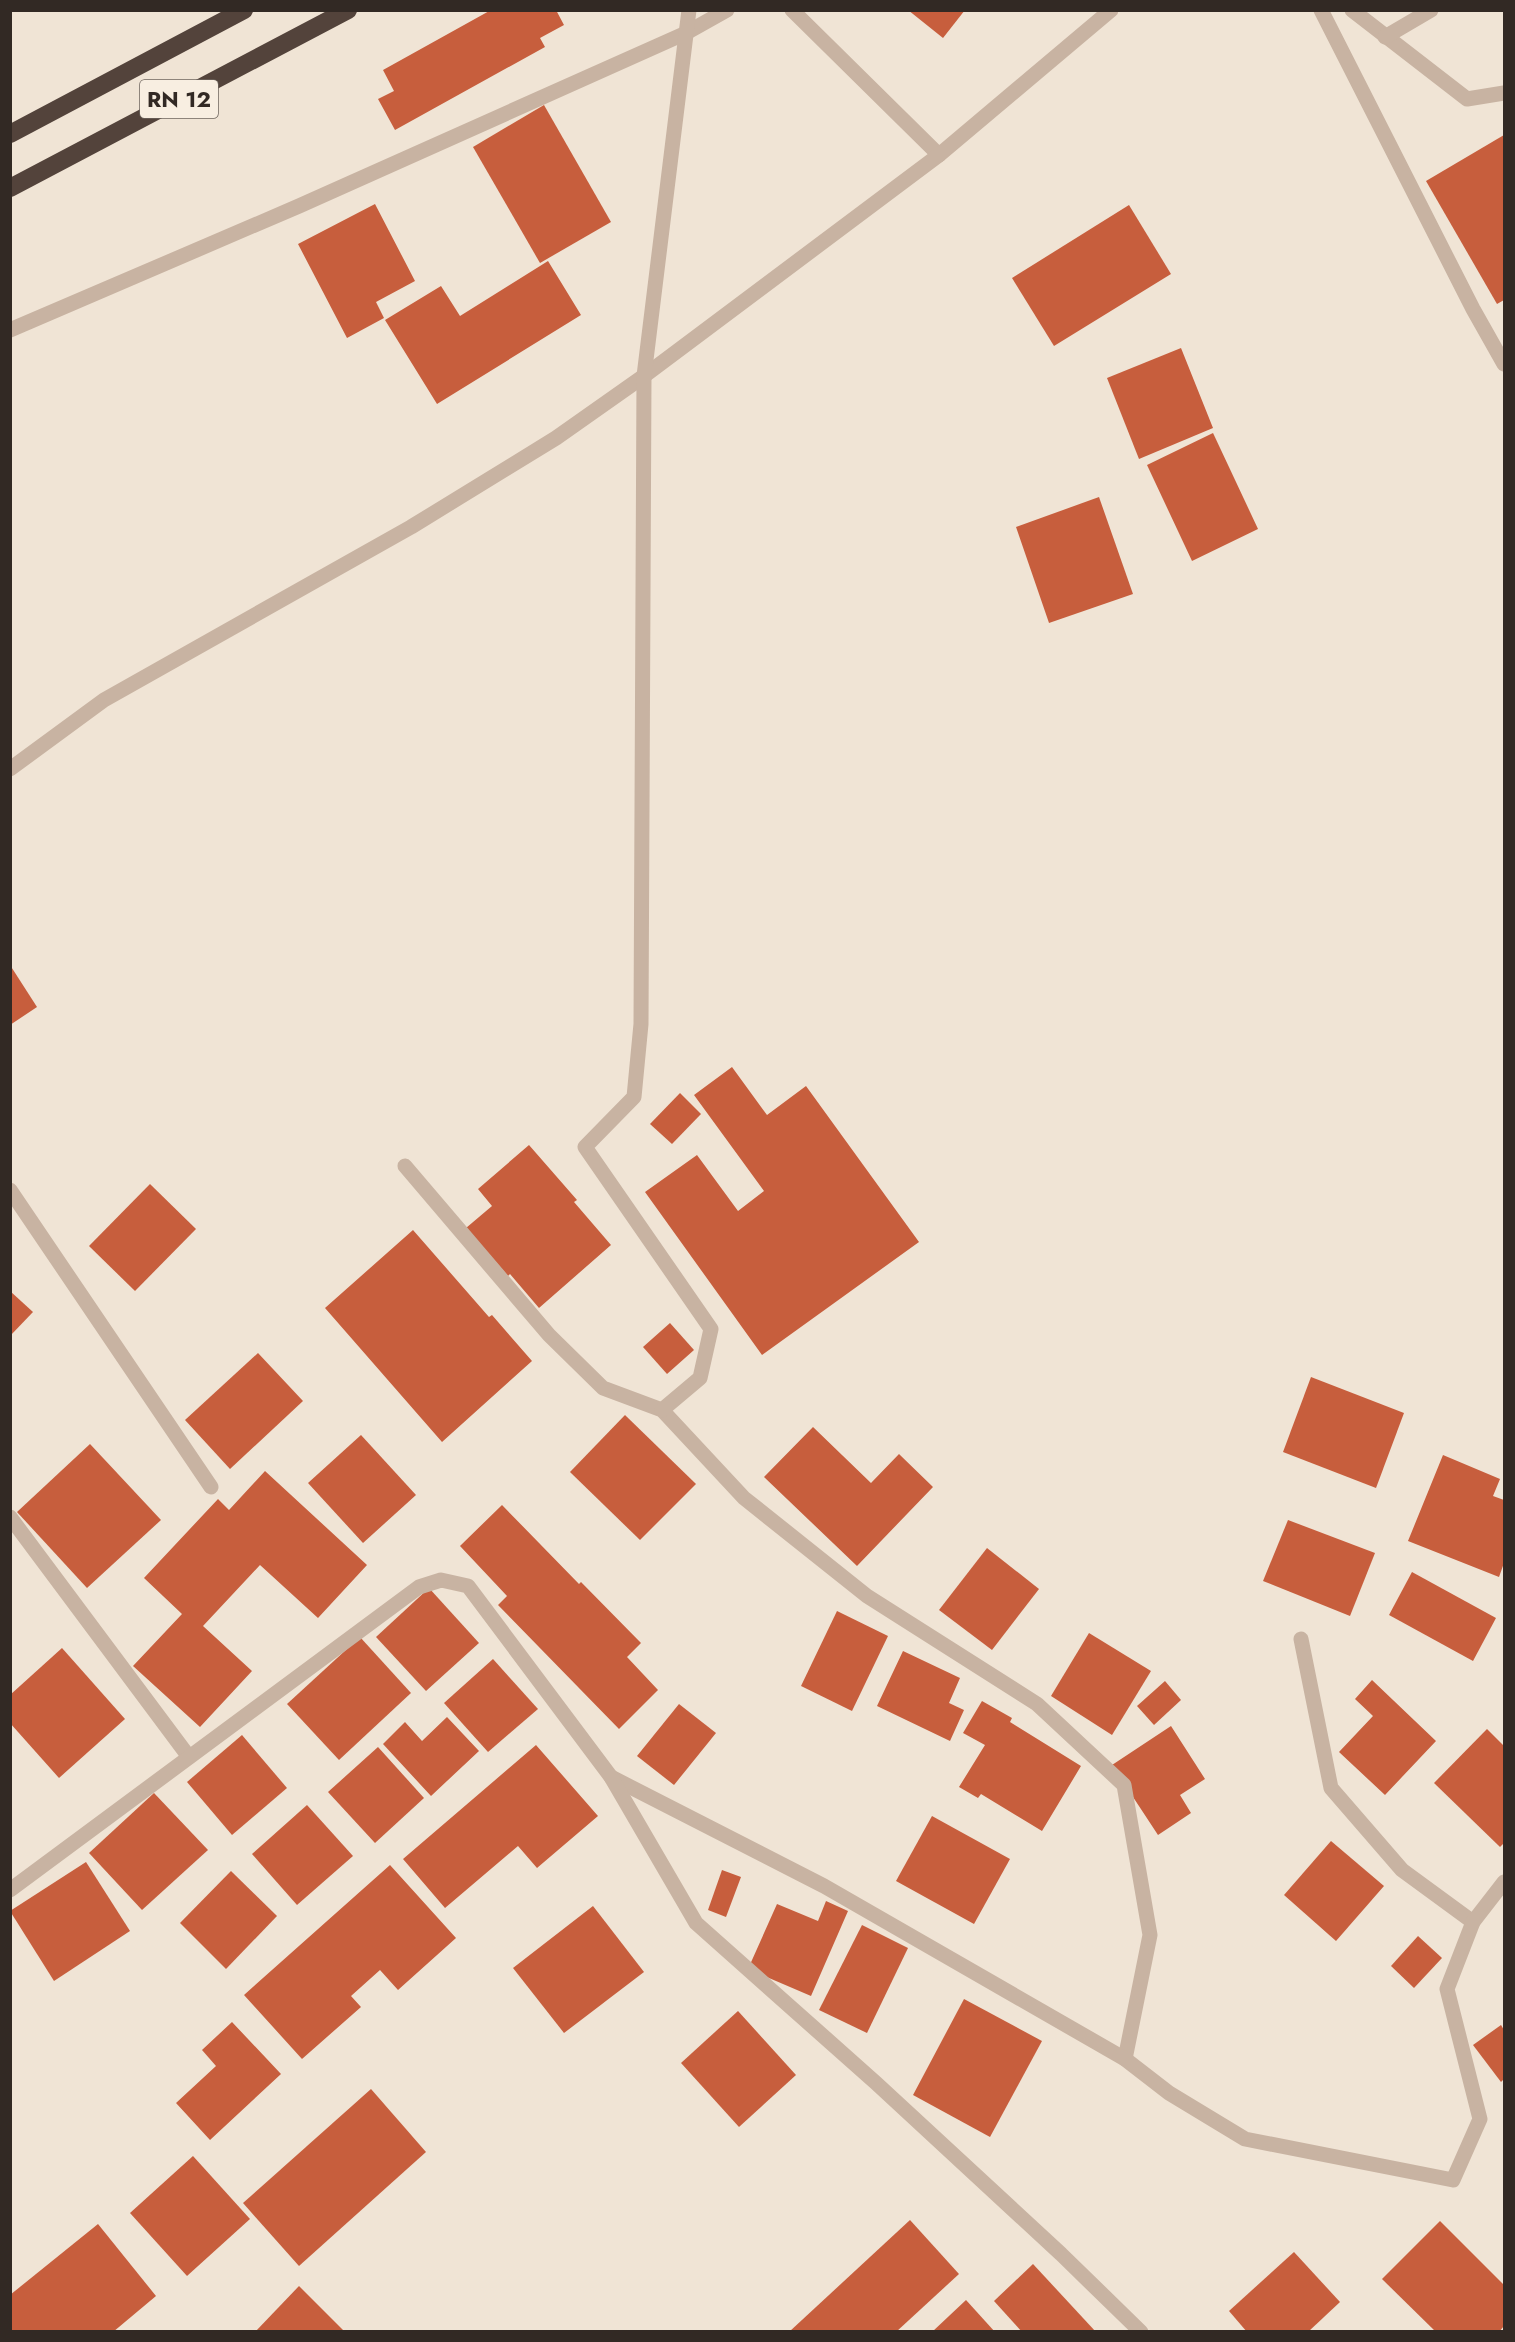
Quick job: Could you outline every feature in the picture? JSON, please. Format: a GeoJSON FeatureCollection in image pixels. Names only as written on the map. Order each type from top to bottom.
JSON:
{"type":"FeatureCollection","features":[{"type":"Feature","properties":{"kind":"highway","name":"RN 12"},"geometry":{"type":"LineString","coordinates":[[10,134],[244,10]]}},
{"type":"Feature","properties":{"kind":"highway","name":"RN 12"},"geometry":{"type":"LineString","coordinates":[[10,188],[348,10]]}},
{"type":"Feature","properties":{"kind":"street"},"geometry":{"type":"LineString","coordinates":[[662,1410],[700,1378],[711,1329],[585,1147],[634,1096],[641,1024],[644,376],[689,10]]}},
{"type":"Feature","properties":{"kind":"street"},"geometry":{"type":"LineString","coordinates":[[10,330],[299,206],[686,33],[727,10]]}},
{"type":"Feature","properties":{"kind":"street"},"geometry":{"type":"LineString","coordinates":[[792,10],[939,155]]}},
{"type":"Feature","properties":{"kind":"street"},"geometry":{"type":"LineString","coordinates":[[10,769],[104,700],[411,527],[556,438],[644,376],[939,155],[1111,10]]}},
{"type":"Feature","properties":{"kind":"street"},"geometry":{"type":"LineString","coordinates":[[1321,10],[1473,309],[1500,345],[1504,364]]}},
{"type":"Feature","properties":{"kind":"street"},"geometry":{"type":"LineString","coordinates":[[1352,10],[1467,99],[1504,93]]}},
{"type":"Feature","properties":{"kind":"street"},"geometry":{"type":"LineString","coordinates":[[1385,37],[1431,10]]}},
{"type":"Feature","properties":{"kind":"street"},"geometry":{"type":"LineString","coordinates":[[405,1166],[549,1335],[603,1388],[662,1410],[744,1498],[867,1596],[1037,1704],[1124,1785],[1150,1935],[1125,2059]]}},
{"type":"Feature","properties":{"kind":"street"},"geometry":{"type":"LineString","coordinates":[[10,1190],[211,1487]]}},
{"type":"Feature","properties":{"kind":"street"},"geometry":{"type":"LineString","coordinates":[[10,1517],[189,1757]]}},
{"type":"Feature","properties":{"kind":"street"},"geometry":{"type":"LineString","coordinates":[[10,1890],[418,1587],[441,1580],[468,1586],[611,1777],[696,1923],[902,2107],[1142,2331]]}},
{"type":"Feature","properties":{"kind":"street"},"geometry":{"type":"LineString","coordinates":[[1302,1639],[1331,1788],[1402,1870],[1473,1922]]}},
{"type":"Feature","properties":{"kind":"street"},"geometry":{"type":"LineString","coordinates":[[611,1777],[824,1886],[1125,2059],[1169,2094],[1245,2139],[1453,2180],[1480,2119],[1447,1989],[1473,1922],[1504,1882]]}},
{"type":"Feature","properties":{"kind":"building"},"geometry":{"type":"Polygon","coordinates":[[[491,10],[556,10],[564,25],[540,38],[545,47],[395,130],[378,99],[394,91],[383,70],[491,10]]]}},
{"type":"Feature","properties":{"kind":"building"},"geometry":{"type":"Polygon","coordinates":[[[908,10],[965,10],[943,38],[908,10]]]}},
{"type":"Feature","properties":{"kind":"building"},"geometry":{"type":"Polygon","coordinates":[[[544,105],[611,222],[540,263],[473,147],[544,105]]]}},
{"type":"Feature","properties":{"kind":"building"},"geometry":{"type":"Polygon","coordinates":[[[1504,135],[1504,300],[1497,304],[1426,181],[1504,135]]]}},
{"type":"Feature","properties":{"kind":"building"},"geometry":{"type":"Polygon","coordinates":[[[375,204],[415,281],[376,302],[384,318],[347,338],[298,244],[375,204]]]}},
{"type":"Feature","properties":{"kind":"building"},"geometry":{"type":"Polygon","coordinates":[[[1129,205],[1171,274],[1054,346],[1012,278],[1129,205]]]}},
{"type":"Feature","properties":{"kind":"building"},"geometry":{"type":"Polygon","coordinates":[[[548,261],[581,315],[437,404],[385,320],[441,286],[460,316],[548,261]]]}},
{"type":"Feature","properties":{"kind":"building"},"geometry":{"type":"Polygon","coordinates":[[[1181,348],[1213,428],[1139,459],[1107,378],[1181,348]]]}},
{"type":"Feature","properties":{"kind":"building"},"geometry":{"type":"Polygon","coordinates":[[[1213,433],[1258,529],[1192,561],[1147,465],[1213,433]]]}},
{"type":"Feature","properties":{"kind":"building"},"geometry":{"type":"Polygon","coordinates":[[[1099,497],[1133,594],[1049,623],[1016,527],[1099,497]]]}},
{"type":"Feature","properties":{"kind":"building"},"geometry":{"type":"Polygon","coordinates":[[[10,965],[37,1007],[10,1025],[10,965]]]}},
{"type":"Feature","properties":{"kind":"building"},"geometry":{"type":"Polygon","coordinates":[[[732,1067],[767,1115],[806,1086],[919,1242],[762,1355],[645,1192],[697,1155],[738,1211],[764,1191],[694,1095],[732,1067]]]}},
{"type":"Feature","properties":{"kind":"building"},"geometry":{"type":"Polygon","coordinates":[[[680,1093],[701,1114],[672,1144],[650,1124],[680,1093]]]}},
{"type":"Feature","properties":{"kind":"building"},"geometry":{"type":"Polygon","coordinates":[[[529,1145],[577,1200],[574,1202],[611,1245],[539,1308],[466,1228],[492,1206],[478,1189],[529,1145]]]}},
{"type":"Feature","properties":{"kind":"building"},"geometry":{"type":"Polygon","coordinates":[[[150,1184],[196,1229],[135,1291],[89,1246],[150,1184]]]}},
{"type":"Feature","properties":{"kind":"building"},"geometry":{"type":"Polygon","coordinates":[[[413,1230],[489,1317],[492,1315],[532,1361],[442,1442],[325,1308],[413,1230]]]}},
{"type":"Feature","properties":{"kind":"building"},"geometry":{"type":"Polygon","coordinates":[[[10,1291],[33,1312],[10,1336],[10,1291]]]}},
{"type":"Feature","properties":{"kind":"building"},"geometry":{"type":"Polygon","coordinates":[[[670,1323],[694,1350],[667,1374],[643,1347],[670,1323]]]}},
{"type":"Feature","properties":{"kind":"building"},"geometry":{"type":"Polygon","coordinates":[[[258,1353],[303,1401],[230,1469],[185,1420],[258,1353]]]}},
{"type":"Feature","properties":{"kind":"building"},"geometry":{"type":"Polygon","coordinates":[[[1311,1377],[1404,1413],[1376,1488],[1283,1452],[1311,1377]]]}},
{"type":"Feature","properties":{"kind":"building"},"geometry":{"type":"Polygon","coordinates":[[[625,1415],[696,1484],[640,1540],[570,1472],[625,1415]]]}},
{"type":"Feature","properties":{"kind":"building"},"geometry":{"type":"Polygon","coordinates":[[[813,1427],[871,1483],[899,1454],[933,1487],[857,1566],[764,1477],[813,1427]]]}},
{"type":"Feature","properties":{"kind":"building"},"geometry":{"type":"Polygon","coordinates":[[[361,1435],[416,1495],[363,1543],[308,1483],[361,1435]]]}},
{"type":"Feature","properties":{"kind":"building"},"geometry":{"type":"Polygon","coordinates":[[[90,1444],[161,1520],[87,1588],[17,1512],[90,1444]]]}},
{"type":"Feature","properties":{"kind":"building"},"geometry":{"type":"Polygon","coordinates":[[[1443,1455],[1500,1479],[1493,1496],[1504,1500],[1504,1563],[1499,1577],[1408,1541],[1443,1455]]]}},
{"type":"Feature","properties":{"kind":"building"},"geometry":{"type":"Polygon","coordinates":[[[265,1471],[367,1565],[318,1618],[260,1565],[203,1626],[252,1671],[200,1727],[133,1666],[182,1614],[144,1578],[218,1499],[229,1510],[265,1471]]]}},
{"type":"Feature","properties":{"kind":"building"},"geometry":{"type":"Polygon","coordinates":[[[502,1505],[579,1584],[581,1582],[641,1643],[627,1657],[658,1690],[619,1729],[498,1605],[507,1596],[460,1546],[502,1505]]]}},
{"type":"Feature","properties":{"kind":"building"},"geometry":{"type":"Polygon","coordinates":[[[1288,1520],[1375,1553],[1350,1616],[1263,1581],[1288,1520]]]}},
{"type":"Feature","properties":{"kind":"building"},"geometry":{"type":"Polygon","coordinates":[[[987,1548],[1039,1589],[992,1650],[939,1610],[987,1548]]]}},
{"type":"Feature","properties":{"kind":"building"},"geometry":{"type":"Polygon","coordinates":[[[1412,1572],[1496,1618],[1473,1661],[1389,1615],[1412,1572]]]}},
{"type":"Feature","properties":{"kind":"building"},"geometry":{"type":"Polygon","coordinates":[[[429,1588],[479,1643],[426,1691],[376,1637],[429,1588]]]}},
{"type":"Feature","properties":{"kind":"building"},"geometry":{"type":"Polygon","coordinates":[[[837,1611],[888,1636],[852,1711],[801,1686],[837,1611]]]}},
{"type":"Feature","properties":{"kind":"building"},"geometry":{"type":"Polygon","coordinates":[[[1089,1633],[1151,1671],[1112,1735],[1051,1696],[1089,1633]]]}},
{"type":"Feature","properties":{"kind":"building"},"geometry":{"type":"Polygon","coordinates":[[[360,1637],[411,1693],[339,1760],[287,1704],[360,1637]]]}},
{"type":"Feature","properties":{"kind":"building"},"geometry":{"type":"Polygon","coordinates":[[[62,1648],[125,1719],[59,1778],[10,1723],[10,1695],[62,1648]]]}},
{"type":"Feature","properties":{"kind":"building"},"geometry":{"type":"Polygon","coordinates":[[[903,1651],[960,1678],[949,1703],[964,1710],[950,1741],[877,1706],[903,1651]]]}},
{"type":"Feature","properties":{"kind":"building"},"geometry":{"type":"Polygon","coordinates":[[[493,1659],[538,1709],[488,1752],[444,1703],[493,1659]]]}},
{"type":"Feature","properties":{"kind":"building"},"geometry":{"type":"Polygon","coordinates":[[[1372,1680],[1436,1741],[1385,1795],[1339,1752],[1373,1716],[1355,1699],[1372,1680]]]}},
{"type":"Feature","properties":{"kind":"building"},"geometry":{"type":"Polygon","coordinates":[[[1165,1681],[1181,1700],[1154,1725],[1137,1706],[1165,1681]]]}},
{"type":"Feature","properties":{"kind":"building"},"geometry":{"type":"Polygon","coordinates":[[[982,1701],[1012,1718],[1010,1722],[1081,1766],[1042,1831],[981,1794],[978,1798],[959,1787],[985,1745],[963,1733],[982,1701]]]}},
{"type":"Feature","properties":{"kind":"building"},"geometry":{"type":"Polygon","coordinates":[[[679,1704],[716,1733],[674,1785],[637,1756],[679,1704]]]}},
{"type":"Feature","properties":{"kind":"building"},"geometry":{"type":"Polygon","coordinates":[[[447,1717],[479,1751],[431,1796],[383,1744],[405,1722],[422,1741],[447,1717]]]}},
{"type":"Feature","properties":{"kind":"building"},"geometry":{"type":"Polygon","coordinates":[[[1171,1726],[1205,1779],[1180,1795],[1191,1813],[1158,1835],[1112,1765],[1171,1726]]]}},
{"type":"Feature","properties":{"kind":"building"},"geometry":{"type":"Polygon","coordinates":[[[1487,1729],[1504,1746],[1504,1843],[1500,1847],[1434,1783],[1487,1729]]]}},
{"type":"Feature","properties":{"kind":"building"},"geometry":{"type":"Polygon","coordinates":[[[242,1735],[287,1788],[232,1835],[187,1782],[242,1735]]]}},
{"type":"Feature","properties":{"kind":"building"},"geometry":{"type":"Polygon","coordinates":[[[536,1745],[598,1816],[537,1868],[518,1846],[445,1908],[403,1859],[536,1745]]]}},
{"type":"Feature","properties":{"kind":"building"},"geometry":{"type":"Polygon","coordinates":[[[378,1747],[424,1798],[375,1843],[328,1792],[378,1747]]]}},
{"type":"Feature","properties":{"kind":"building"},"geometry":{"type":"Polygon","coordinates":[[[154,1793],[208,1850],[142,1910],[89,1853],[154,1793]]]}},
{"type":"Feature","properties":{"kind":"building"},"geometry":{"type":"Polygon","coordinates":[[[307,1805],[353,1856],[297,1905],[252,1854],[307,1805]]]}},
{"type":"Feature","properties":{"kind":"building"},"geometry":{"type":"Polygon","coordinates":[[[932,1816],[1010,1859],[974,1924],[896,1881],[932,1816]]]}},
{"type":"Feature","properties":{"kind":"building"},"geometry":{"type":"Polygon","coordinates":[[[1331,1841],[1384,1886],[1336,1941],[1284,1895],[1331,1841]]]}},
{"type":"Feature","properties":{"kind":"building"},"geometry":{"type":"Polygon","coordinates":[[[86,1862],[130,1931],[54,1981],[10,1911],[86,1862]]]}},
{"type":"Feature","properties":{"kind":"building"},"geometry":{"type":"Polygon","coordinates":[[[390,1865],[456,1938],[398,1990],[380,1970],[351,1996],[361,2007],[302,2059],[244,1995],[390,1865]]]}},
{"type":"Feature","properties":{"kind":"building"},"geometry":{"type":"Polygon","coordinates":[[[722,1870],[741,1877],[726,1917],[708,1910],[722,1870]]]}},
{"type":"Feature","properties":{"kind":"building"},"geometry":{"type":"Polygon","coordinates":[[[231,1871],[277,1916],[226,1969],[180,1923],[231,1871]]]}},
{"type":"Feature","properties":{"kind":"building"},"geometry":{"type":"Polygon","coordinates":[[[826,1901],[848,1911],[811,1996],[748,1969],[777,1904],[818,1921],[826,1901]]]}},
{"type":"Feature","properties":{"kind":"building"},"geometry":{"type":"Polygon","coordinates":[[[593,1906],[644,1972],[564,2033],[513,1968],[593,1906]]]}},
{"type":"Feature","properties":{"kind":"building"},"geometry":{"type":"Polygon","coordinates":[[[862,1925],[908,1948],[867,2033],[819,2010],[862,1925]]]}},
{"type":"Feature","properties":{"kind":"building"},"geometry":{"type":"Polygon","coordinates":[[[1418,1936],[1442,1958],[1414,1988],[1391,1966],[1418,1936]]]}},
{"type":"Feature","properties":{"kind":"building"},"geometry":{"type":"Polygon","coordinates":[[[964,1999],[1042,2041],[990,2137],[913,2095],[964,1999]]]}},
{"type":"Feature","properties":{"kind":"building"},"geometry":{"type":"Polygon","coordinates":[[[738,2011],[796,2075],[739,2127],[681,2063],[738,2011]]]}},
{"type":"Feature","properties":{"kind":"building"},"geometry":{"type":"Polygon","coordinates":[[[232,2022],[281,2074],[210,2140],[176,2103],[216,2066],[202,2050],[232,2022]]]}},
{"type":"Feature","properties":{"kind":"building"},"geometry":{"type":"Polygon","coordinates":[[[1501,2025],[1504,2030],[1504,2079],[1501,2082],[1473,2045],[1501,2025]]]}},
{"type":"Feature","properties":{"kind":"building"},"geometry":{"type":"Polygon","coordinates":[[[371,2089],[426,2152],[299,2266],[243,2203],[371,2089]]]}},
{"type":"Feature","properties":{"kind":"building"},"geometry":{"type":"Polygon","coordinates":[[[193,2156],[250,2219],[187,2276],[130,2213],[193,2156]]]}},
{"type":"Feature","properties":{"kind":"building"},"geometry":{"type":"Polygon","coordinates":[[[910,2220],[959,2274],[896,2332],[789,2332],[910,2220]]]}},
{"type":"Feature","properties":{"kind":"building"},"geometry":{"type":"Polygon","coordinates":[[[1440,2221],[1504,2285],[1504,2326],[1499,2332],[1436,2332],[1382,2279],[1440,2221]]]}},
{"type":"Feature","properties":{"kind":"building"},"geometry":{"type":"Polygon","coordinates":[[[98,2224],[156,2296],[113,2332],[10,2332],[10,2295],[98,2224]]]}},
{"type":"Feature","properties":{"kind":"building"},"geometry":{"type":"Polygon","coordinates":[[[1294,2252],[1340,2302],[1308,2332],[1247,2332],[1229,2311],[1294,2252]]]}},
{"type":"Feature","properties":{"kind":"building"},"geometry":{"type":"Polygon","coordinates":[[[1033,2264],[1096,2332],[1022,2332],[994,2301],[1033,2264]]]}},
{"type":"Feature","properties":{"kind":"building"},"geometry":{"type":"Polygon","coordinates":[[[299,2286],[345,2332],[255,2332],[299,2286]]]}},
{"type":"Feature","properties":{"kind":"building"},"geometry":{"type":"Polygon","coordinates":[[[966,2300],[995,2332],[932,2332],[966,2300]]]}}]}
